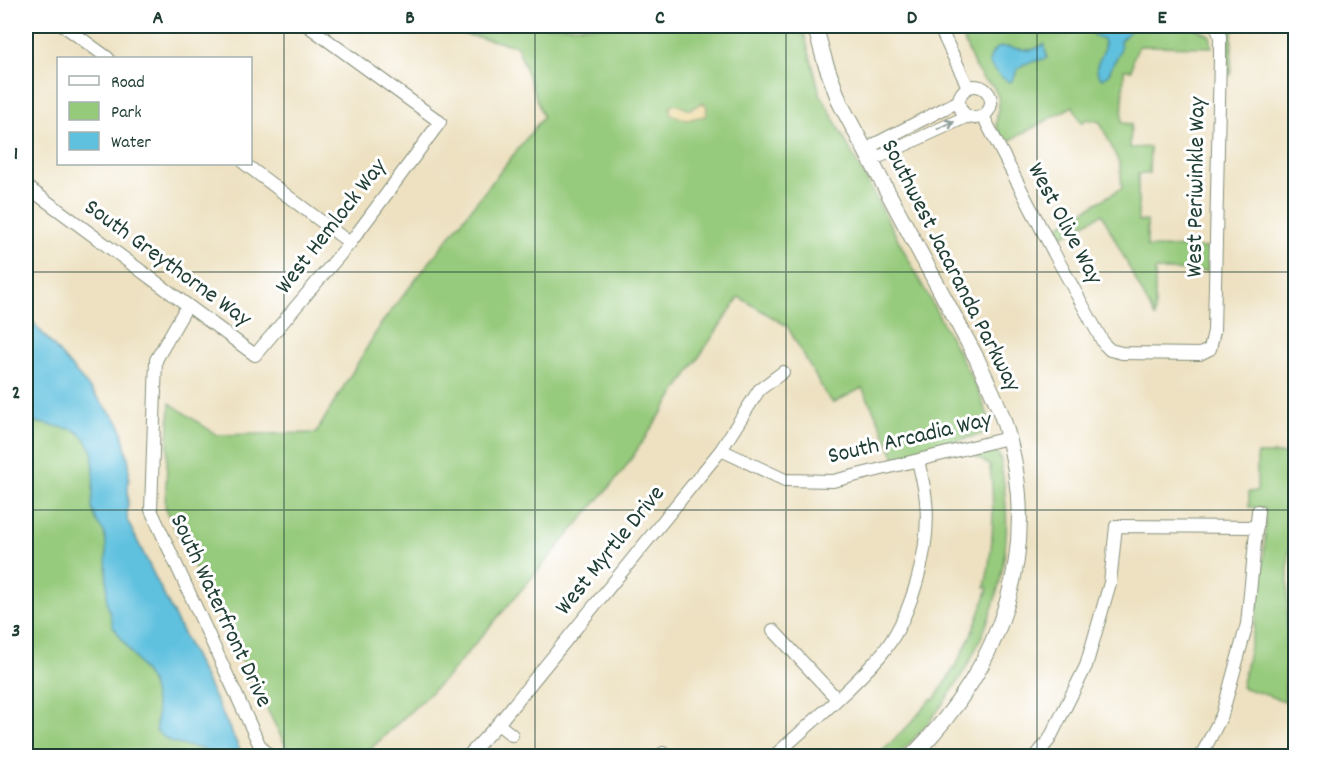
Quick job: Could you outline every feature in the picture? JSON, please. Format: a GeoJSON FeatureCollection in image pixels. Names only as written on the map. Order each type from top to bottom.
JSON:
{"type":"FeatureCollection","features":[{"type":"Feature","properties":{"kind":"street"},"geometry":{"type":"LineString","coordinates":[[64,26],[107,57]]}},
{"type":"Feature","properties":{"kind":"street","name":"West Hemlock Way"},"geometry":{"type":"LineString","coordinates":[[255,355],[350,243],[440,122],[308,26]]}},
{"type":"Feature","properties":{"kind":"street","name":"Southwest Jacaranda Parkway"},"geometry":{"type":"LineString","coordinates":[[815,26],[840,104],[977,359],[995,399],[1014,464],[1019,513],[1010,594],[993,642],[968,690],[939,728],[912,756]]}},
{"type":"Feature","properties":{"kind":"street"},"geometry":{"type":"LineString","coordinates":[[939,26],[968,87]]}},
{"type":"Feature","properties":{"kind":"street","name":"West Periwinkle Way"},"geometry":{"type":"LineString","coordinates":[[1110,350],[1122,353],[1200,354],[1210,349],[1214,332],[1220,67],[1220,36],[1216,26]]}},
{"type":"Feature","properties":{"kind":"street"},"geometry":{"type":"LineString","coordinates":[[866,154],[881,156],[968,116],[983,116],[991,104],[989,94],[982,87],[972,86],[963,91],[959,101],[962,110],[968,116]]}},
{"type":"Feature","properties":{"kind":"street"},"geometry":{"type":"LineString","coordinates":[[866,154],[875,144],[959,101]]}},
{"type":"Feature","properties":{"kind":"street","name":"West Olive Way"},"geometry":{"type":"LineString","coordinates":[[983,116],[1053,253],[1104,344],[1110,350]]}},
{"type":"Feature","properties":{"kind":"street"},"geometry":{"type":"LineString","coordinates":[[246,165],[350,243]]}},
{"type":"Feature","properties":{"kind":"street","name":"South Greythorne Way"},"geometry":{"type":"LineString","coordinates":[[26,186],[255,355]]}},
{"type":"Feature","properties":{"kind":"street","name":"South Waterfront Drive"},"geometry":{"type":"LineString","coordinates":[[187,306],[156,360],[151,510],[259,744],[269,756]]}},
{"type":"Feature","properties":{"kind":"street","name":"West Myrtle Drive"},"geometry":{"type":"LineString","coordinates":[[468,756],[498,724],[721,450],[759,390],[783,372]]}},
{"type":"Feature","properties":{"kind":"street","name":"South Arcadia Way"},"geometry":{"type":"LineString","coordinates":[[721,450],[785,480],[833,481],[1008,438]]}},
{"type":"Feature","properties":{"kind":"street"},"geometry":{"type":"LineString","coordinates":[[774,756],[837,699],[880,655],[896,632],[908,605],[923,551],[926,502],[918,461]]}},
{"type":"Feature","properties":{"kind":"street"},"geometry":{"type":"LineString","coordinates":[[1201,756],[1222,715],[1247,624],[1258,511]]}},
{"type":"Feature","properties":{"kind":"street"},"geometry":{"type":"LineString","coordinates":[[1036,756],[1049,740],[1086,666],[1110,583],[1116,526],[1257,527]]}},
{"type":"Feature","properties":{"kind":"street"},"geometry":{"type":"LineString","coordinates":[[773,630],[837,699]]}},
{"type":"Feature","properties":{"kind":"street"},"geometry":{"type":"LineString","coordinates":[[498,724],[512,735]]}},
{"type":"Feature","properties":{"kind":"green space"},"geometry":{"type":"Polygon","coordinates":[[[428,26],[802,26],[820,93],[975,384],[991,423],[985,433],[895,458],[862,388],[833,403],[787,326],[739,297],[623,471],[446,678],[363,756],[291,756],[165,506],[170,403],[217,435],[316,433],[381,324],[543,117],[517,46],[428,26]]]}},
{"type":"Feature","properties":{"kind":"green space"},"geometry":{"type":"Polygon","coordinates":[[[1027,26],[1191,26],[1210,35],[1212,47],[1139,46],[1133,59],[1132,70],[1124,70],[1122,123],[1131,124],[1130,148],[1150,147],[1149,174],[1138,174],[1138,221],[1147,221],[1147,247],[1209,248],[1208,271],[1155,270],[1155,318],[1102,214],[1057,239],[1052,230],[1122,188],[1120,165],[1100,122],[1087,119],[1081,123],[1073,106],[1005,143],[996,125],[999,99],[993,86],[983,79],[976,69],[963,39],[1027,26]]]}},
{"type":"Feature","properties":{"kind":"green space"},"geometry":{"type":"Polygon","coordinates":[[[1237,26],[1232,33],[1231,75],[1227,75],[1227,42],[1224,27],[1237,26]]]}},
{"type":"Feature","properties":{"kind":"green space"},"geometry":{"type":"Polygon","coordinates":[[[26,314],[120,424],[129,463],[127,520],[243,756],[26,756],[26,314]]]}},
{"type":"Feature","properties":{"kind":"green space"},"geometry":{"type":"Polygon","coordinates":[[[994,450],[1000,456],[1003,476],[1006,539],[995,600],[985,629],[956,684],[939,710],[919,734],[897,756],[877,756],[911,723],[931,699],[934,700],[959,660],[972,633],[988,588],[985,587],[992,542],[993,511],[990,466],[974,455],[994,450]]]}},
{"type":"Feature","properties":{"kind":"green space"},"geometry":{"type":"Polygon","coordinates":[[[1257,454],[1291,454],[1285,701],[1241,687],[1255,621],[1264,553],[1265,508],[1249,507],[1249,492],[1257,491],[1257,454]]]}},
{"type":"Feature","properties":{"kind":"sand"},"geometry":{"type":"Polygon","coordinates":[[[702,103],[707,108],[706,116],[686,120],[671,115],[670,108],[673,104],[691,109],[702,103]]]}},
{"type":"Feature","properties":{"kind":"water"},"geometry":{"type":"Polygon","coordinates":[[[1100,26],[1135,26],[1120,41],[1119,53],[1108,74],[1102,79],[1097,69],[1104,51],[1103,39],[1093,35],[1092,29],[1100,26]]]}},
{"type":"Feature","properties":{"kind":"water"},"geometry":{"type":"Polygon","coordinates":[[[1135,26],[1164,26],[1160,30],[1135,26]]]}},
{"type":"Feature","properties":{"kind":"water"},"geometry":{"type":"Polygon","coordinates":[[[1044,44],[1047,58],[1024,64],[1018,69],[1011,82],[999,75],[989,63],[991,55],[1000,47],[1030,50],[1044,44]]]}},
{"type":"Feature","properties":{"kind":"water"},"geometry":{"type":"Polygon","coordinates":[[[26,314],[120,424],[129,463],[127,520],[243,756],[214,756],[202,749],[172,742],[156,730],[157,712],[151,682],[113,626],[107,603],[106,544],[104,532],[92,509],[94,471],[92,450],[85,438],[75,430],[30,421],[26,418],[26,314]]]}}]}
